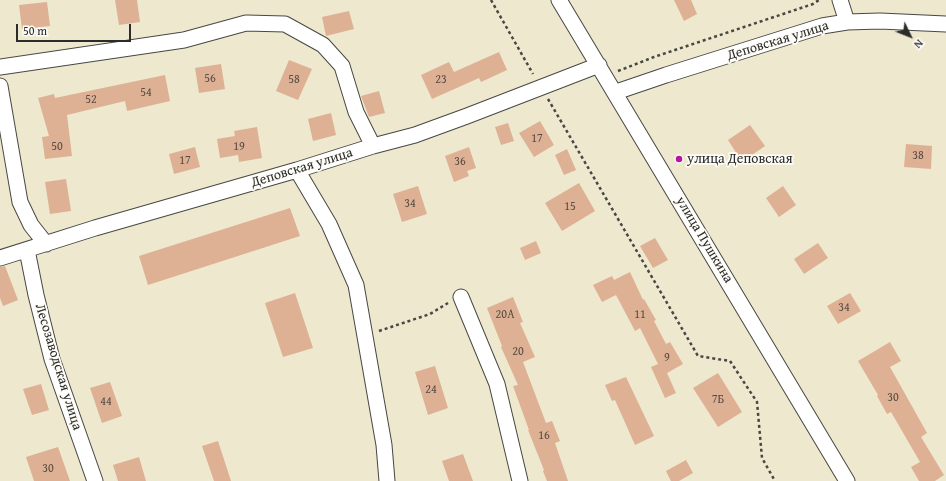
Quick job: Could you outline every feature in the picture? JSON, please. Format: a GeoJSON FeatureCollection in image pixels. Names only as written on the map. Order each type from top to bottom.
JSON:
{"type":"FeatureCollection","features":[{"type":"Feature","properties":{"kind":"street","name":"улица Пушкина"},"geometry":{"type":"LineString","coordinates":[[559,0],[616,92],[847,481]]}},
{"type":"Feature","properties":{"kind":"street"},"geometry":{"type":"LineString","coordinates":[[840,0],[847,22]]}},
{"type":"Feature","properties":{"kind":"street","name":"Деповская улица"},"geometry":{"type":"LineString","coordinates":[[616,92],[822,26],[847,22],[880,21],[946,24]]}},
{"type":"Feature","properties":{"kind":"street"},"geometry":{"type":"LineString","coordinates":[[0,67],[184,40],[246,23],[285,24],[323,45],[342,66],[356,112],[373,146]]}},
{"type":"Feature","properties":{"kind":"street","name":"Деповская улица"},"geometry":{"type":"LineString","coordinates":[[0,258],[95,228],[415,135],[541,88],[602,70]]}},
{"type":"Feature","properties":{"kind":"street"},"geometry":{"type":"LineString","coordinates":[[0,86],[20,202],[30,225],[46,244]]}},
{"type":"Feature","properties":{"kind":"street"},"geometry":{"type":"LineString","coordinates":[[297,170],[329,224],[356,286],[384,445],[387,481]]}},
{"type":"Feature","properties":{"kind":"street","name":"Лесозаводская улица"},"geometry":{"type":"LineString","coordinates":[[27,250],[36,295],[52,359],[95,481]]}},
{"type":"Feature","properties":{"kind":"street"},"geometry":{"type":"LineString","coordinates":[[461,297],[497,384],[520,481]]}},
{"type":"Feature","properties":{"kind":"path"},"geometry":{"type":"LineString","coordinates":[[491,0],[541,88]]}},
{"type":"Feature","properties":{"kind":"path"},"geometry":{"type":"LineString","coordinates":[[602,70],[654,57],[813,4],[819,0]]}},
{"type":"Feature","properties":{"kind":"path"},"geometry":{"type":"LineString","coordinates":[[554,95],[547,98],[698,356],[730,361],[757,402],[762,458],[775,481]]}},
{"type":"Feature","properties":{"kind":"path"},"geometry":{"type":"LineString","coordinates":[[365,336],[430,314],[444,304],[461,297]]}},
{"type":"Feature","properties":{"kind":"building"},"geometry":{"type":"Polygon","coordinates":[[[115,0],[137,0],[140,22],[119,25],[115,0]]]}},
{"type":"Feature","properties":{"kind":"building"},"geometry":{"type":"Polygon","coordinates":[[[674,0],[691,0],[697,14],[684,21],[674,0]]]}},
{"type":"Feature","properties":{"kind":"building"},"geometry":{"type":"Polygon","coordinates":[[[47,2],[50,26],[22,29],[19,5],[47,2]]]}},
{"type":"Feature","properties":{"kind":"building"},"geometry":{"type":"Polygon","coordinates":[[[349,11],[354,29],[326,36],[322,17],[349,11]]]}},
{"type":"Feature","properties":{"kind":"building"},"geometry":{"type":"Polygon","coordinates":[[[499,52],[507,70],[481,82],[479,78],[432,99],[421,75],[449,62],[454,72],[499,52]]]}},
{"type":"Feature","properties":{"kind":"building"},"geometry":{"type":"Polygon","coordinates":[[[289,60],[312,69],[298,100],[276,91],[289,60]]]}},
{"type":"Feature","properties":{"kind":"building"},"geometry":{"type":"Polygon","coordinates":[[[221,64],[225,89],[199,93],[195,68],[221,64]]]}},
{"type":"Feature","properties":{"kind":"building"},"geometry":{"type":"Polygon","coordinates":[[[165,75],[170,101],[127,111],[125,101],[67,115],[72,156],[45,159],[42,137],[49,136],[38,98],[54,94],[55,98],[165,75]]]}},
{"type":"Feature","properties":{"kind":"building"},"geometry":{"type":"Polygon","coordinates":[[[379,91],[385,113],[369,117],[361,96],[379,91]]]}},
{"type":"Feature","properties":{"kind":"building"},"geometry":{"type":"Polygon","coordinates":[[[331,113],[336,135],[313,141],[308,119],[331,113]]]}},
{"type":"Feature","properties":{"kind":"building"},"geometry":{"type":"Polygon","coordinates":[[[540,121],[554,145],[534,157],[519,133],[540,121]]]}},
{"type":"Feature","properties":{"kind":"building"},"geometry":{"type":"Polygon","coordinates":[[[508,123],[514,141],[501,145],[495,127],[508,123]]]}},
{"type":"Feature","properties":{"kind":"building"},"geometry":{"type":"Polygon","coordinates":[[[750,125],[765,146],[742,162],[728,140],[750,125]]]}},
{"type":"Feature","properties":{"kind":"building"},"geometry":{"type":"Polygon","coordinates":[[[257,127],[262,158],[239,162],[238,155],[220,158],[217,139],[235,136],[234,131],[257,127]]]}},
{"type":"Feature","properties":{"kind":"building"},"geometry":{"type":"Polygon","coordinates":[[[906,144],[932,146],[931,169],[904,167],[906,144]]]}},
{"type":"Feature","properties":{"kind":"building"},"geometry":{"type":"Polygon","coordinates":[[[195,147],[200,167],[174,174],[169,154],[195,147]]]}},
{"type":"Feature","properties":{"kind":"building"},"geometry":{"type":"Polygon","coordinates":[[[469,147],[476,168],[467,171],[469,176],[454,182],[445,156],[469,147]]]}},
{"type":"Feature","properties":{"kind":"building"},"geometry":{"type":"Polygon","coordinates":[[[567,149],[576,170],[564,175],[555,155],[567,149]]]}},
{"type":"Feature","properties":{"kind":"building"},"geometry":{"type":"Polygon","coordinates":[[[66,179],[71,211],[50,214],[45,182],[66,179]]]}},
{"type":"Feature","properties":{"kind":"building"},"geometry":{"type":"Polygon","coordinates":[[[579,183],[595,211],[562,231],[545,203],[579,183]]]}},
{"type":"Feature","properties":{"kind":"building"},"geometry":{"type":"Polygon","coordinates":[[[418,186],[427,214],[402,222],[393,194],[418,186]]]}},
{"type":"Feature","properties":{"kind":"building"},"geometry":{"type":"Polygon","coordinates":[[[783,186],[796,205],[779,217],[766,198],[783,186]]]}},
{"type":"Feature","properties":{"kind":"building"},"geometry":{"type":"Polygon","coordinates":[[[290,208],[300,236],[148,285],[139,256],[290,208]]]}},
{"type":"Feature","properties":{"kind":"building"},"geometry":{"type":"Polygon","coordinates":[[[655,238],[668,260],[653,268],[640,246],[655,238]]]}},
{"type":"Feature","properties":{"kind":"building"},"geometry":{"type":"Polygon","coordinates":[[[536,241],[541,253],[525,260],[520,248],[536,241]]]}},
{"type":"Feature","properties":{"kind":"building"},"geometry":{"type":"Polygon","coordinates":[[[818,243],[828,258],[804,274],[794,259],[818,243]]]}},
{"type":"Feature","properties":{"kind":"building"},"geometry":{"type":"Polygon","coordinates":[[[5,266],[18,300],[3,306],[0,298],[0,267],[5,266]]]}},
{"type":"Feature","properties":{"kind":"building"},"geometry":{"type":"Polygon","coordinates":[[[630,272],[643,300],[644,299],[656,320],[654,321],[666,344],[670,342],[683,364],[667,373],[676,393],[665,398],[651,367],[658,364],[640,328],[635,331],[616,295],[602,302],[593,285],[612,276],[614,280],[630,272]]]}},
{"type":"Feature","properties":{"kind":"building"},"geometry":{"type":"Polygon","coordinates":[[[295,293],[313,348],[283,357],[265,303],[295,293]]]}},
{"type":"Feature","properties":{"kind":"building"},"geometry":{"type":"Polygon","coordinates":[[[850,293],[861,311],[838,324],[827,306],[850,293]]]}},
{"type":"Feature","properties":{"kind":"building"},"geometry":{"type":"Polygon","coordinates":[[[513,297],[523,322],[520,323],[535,357],[523,362],[546,423],[552,421],[560,441],[555,443],[568,481],[547,481],[513,386],[518,385],[501,347],[502,346],[487,308],[513,297]]]}},
{"type":"Feature","properties":{"kind":"building"},"geometry":{"type":"Polygon","coordinates":[[[890,342],[901,361],[890,367],[927,433],[921,437],[944,475],[935,481],[919,481],[911,467],[920,462],[891,412],[887,414],[877,396],[878,395],[858,361],[890,342]]]}},
{"type":"Feature","properties":{"kind":"building"},"geometry":{"type":"Polygon","coordinates":[[[435,366],[448,408],[428,415],[415,372],[435,366]]]}},
{"type":"Feature","properties":{"kind":"building"},"geometry":{"type":"Polygon","coordinates":[[[718,373],[742,412],[718,427],[693,388],[718,373]]]}},
{"type":"Feature","properties":{"kind":"building"},"geometry":{"type":"Polygon","coordinates":[[[626,377],[654,436],[635,445],[615,400],[612,401],[605,385],[626,377]]]}},
{"type":"Feature","properties":{"kind":"building"},"geometry":{"type":"Polygon","coordinates":[[[110,382],[122,416],[102,423],[90,388],[110,382]]]}},
{"type":"Feature","properties":{"kind":"building"},"geometry":{"type":"Polygon","coordinates":[[[41,384],[49,410],[32,415],[23,389],[41,384]]]}},
{"type":"Feature","properties":{"kind":"building"},"geometry":{"type":"Polygon","coordinates":[[[218,441],[231,481],[214,481],[202,446],[218,441]]]}},
{"type":"Feature","properties":{"kind":"building"},"geometry":{"type":"Polygon","coordinates":[[[58,447],[70,481],[34,481],[26,457],[58,447]]]}},
{"type":"Feature","properties":{"kind":"building"},"geometry":{"type":"Polygon","coordinates":[[[463,454],[473,481],[449,481],[442,461],[463,454]]]}},
{"type":"Feature","properties":{"kind":"building"},"geometry":{"type":"Polygon","coordinates":[[[139,457],[146,481],[118,481],[113,465],[139,457]]]}},
{"type":"Feature","properties":{"kind":"building"},"geometry":{"type":"Polygon","coordinates":[[[686,460],[693,473],[679,481],[671,481],[666,471],[686,460]]]}},
{"type":"Feature","properties":{"kind":"place","name":"улица Деповская"},"geometry":{"type":"Point","coordinates":[679,159]}}]}
